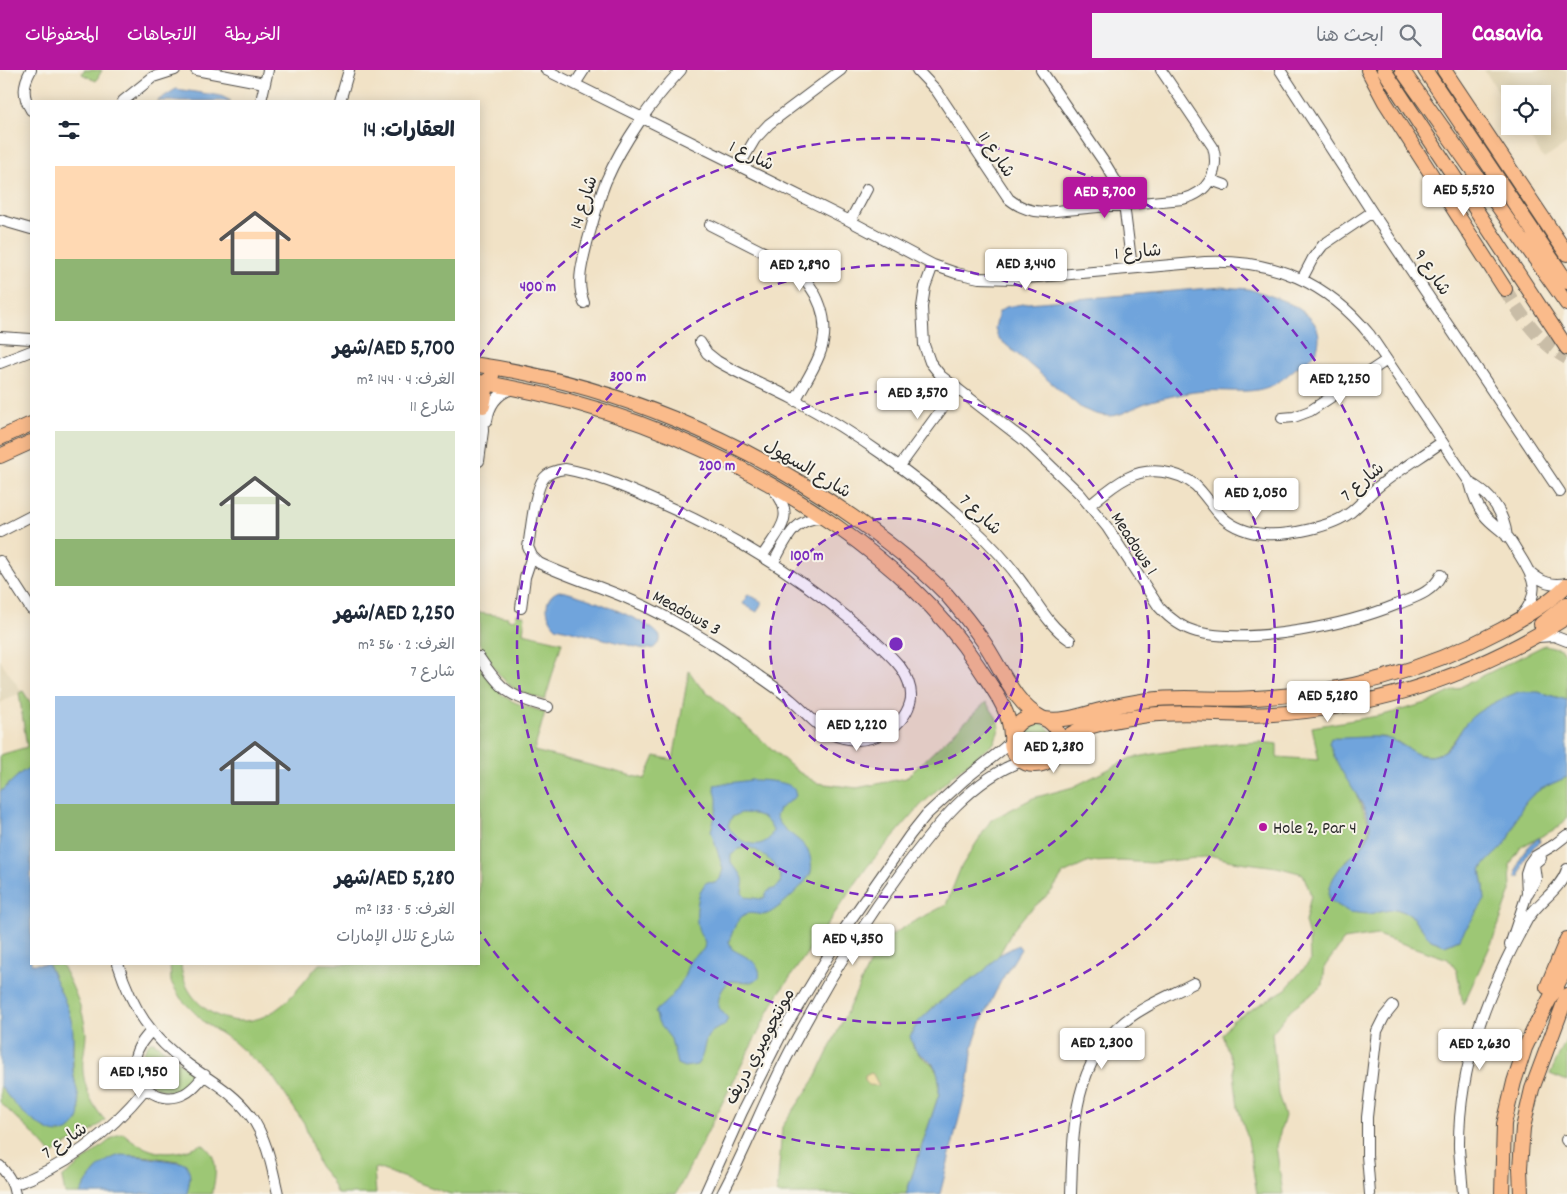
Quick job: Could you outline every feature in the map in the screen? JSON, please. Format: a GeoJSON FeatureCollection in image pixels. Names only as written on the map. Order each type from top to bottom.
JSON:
{"type":"FeatureCollection","features":[{"type":"Feature","properties":{"kind":"main road"},"geometry":{"type":"LineString","coordinates":[[1368,70],[1385,102],[1504,289]]}},
{"type":"Feature","properties":{"kind":"main road"},"geometry":{"type":"LineString","coordinates":[[1384,70],[1567,348]]}},
{"type":"Feature","properties":{"kind":"main road"},"geometry":{"type":"LineString","coordinates":[[1402,70],[1567,304]]}},
{"type":"Feature","properties":{"kind":"main road"},"geometry":{"type":"LineString","coordinates":[[1425,70],[1567,282]]}},
{"type":"Feature","properties":{"kind":"main road"},"geometry":{"type":"LineString","coordinates":[[1444,70],[1567,254]]}},
{"type":"Feature","properties":{"kind":"main road","name":"شارع السهول"},"geometry":{"type":"LineString","coordinates":[[480,366],[515,371],[557,381],[638,405],[700,430],[773,466],[833,503],[916,565],[945,594],[982,639],[1022,703],[1043,719]]}},
{"type":"Feature","properties":{"kind":"main road"},"geometry":{"type":"LineString","coordinates":[[483,406],[482,386],[490,377],[496,374],[525,379],[557,381]]}},
{"type":"Feature","properties":{"kind":"main road","name":"شارع السهول"},"geometry":{"type":"LineString","coordinates":[[482,386],[512,389],[555,397],[637,422],[725,460],[767,482],[824,518],[879,557],[903,578],[946,623],[966,647],[1004,708],[1010,721],[1011,738]]}},
{"type":"Feature","properties":{"kind":"main road"},"geometry":{"type":"LineString","coordinates":[[0,438],[30,424]]}},
{"type":"Feature","properties":{"kind":"main road"},"geometry":{"type":"LineString","coordinates":[[0,456],[30,442]]}},
{"type":"Feature","properties":{"kind":"main road"},"geometry":{"type":"LineString","coordinates":[[1567,584],[1529,615],[1468,647],[1365,684],[1336,690],[1253,699],[1181,697],[1149,700],[1114,706],[1060,720],[1029,718],[1023,720],[1014,730],[1011,738],[1014,752],[1022,761],[1035,765],[1042,764],[1048,761],[1061,743],[1074,733],[1118,720],[1150,715],[1182,712],[1252,715],[1303,712],[1367,701],[1399,693],[1476,667],[1534,638],[1567,617]]}},
{"type":"Feature","properties":{"kind":"main road"},"geometry":{"type":"LineString","coordinates":[[1519,645],[1526,635],[1567,604]]}},
{"type":"Feature","properties":{"kind":"main road"},"geometry":{"type":"LineString","coordinates":[[1043,719],[1054,727],[1057,732],[1056,750]]}},
{"type":"Feature","properties":{"kind":"main road"},"geometry":{"type":"LineString","coordinates":[[1534,1029],[1542,1002],[1567,939]]}},
{"type":"Feature","properties":{"kind":"main road"},"geometry":{"type":"LineString","coordinates":[[1502,1194],[1504,1124],[1514,1082],[1525,1048],[1567,966]]}},
{"type":"Feature","properties":{"kind":"main road"},"geometry":{"type":"LineString","coordinates":[[1521,1194],[1520,1168],[1523,1128],[1532,1089],[1567,995]]}},
{"type":"Feature","properties":{"kind":"main road"},"geometry":{"type":"LineString","coordinates":[[1553,1035],[1567,1016]]}},
{"type":"Feature","properties":{"kind":"street"},"geometry":{"type":"LineString","coordinates":[[30,70],[24,87],[30,108]]}},
{"type":"Feature","properties":{"kind":"street"},"geometry":{"type":"LineString","coordinates":[[124,100],[160,72],[175,70]]}},
{"type":"Feature","properties":{"kind":"street"},"geometry":{"type":"LineString","coordinates":[[196,70],[264,83]]}},
{"type":"Feature","properties":{"kind":"street"},"geometry":{"type":"LineString","coordinates":[[261,100],[268,70]]}},
{"type":"Feature","properties":{"kind":"street"},"geometry":{"type":"LineString","coordinates":[[340,100],[349,70]]}},
{"type":"Feature","properties":{"kind":"street","name":"شارع 1"},"geometry":{"type":"LineString","coordinates":[[546,70],[850,221],[933,265],[968,276],[1004,280],[1132,268],[1230,262],[1262,266],[1302,280],[1328,294],[1351,313],[1387,360],[1470,483]]}},
{"type":"Feature","properties":{"kind":"street"},"geometry":{"type":"LineString","coordinates":[[575,84],[584,70]]}},
{"type":"Feature","properties":{"kind":"street","name":"شارع 14"},"geometry":{"type":"LineString","coordinates":[[584,303],[579,277],[595,214],[614,164],[642,119],[681,70]]}},
{"type":"Feature","properties":{"kind":"street"},"geometry":{"type":"LineString","coordinates":[[739,166],[755,139],[769,124],[842,70]]}},
{"type":"Feature","properties":{"kind":"street","name":"شارع 11"},"geometry":{"type":"LineString","coordinates":[[916,70],[936,90],[1004,193],[1015,204],[1037,212],[1192,197],[1199,193],[1211,180]]}},
{"type":"Feature","properties":{"kind":"street"},"geometry":{"type":"LineString","coordinates":[[1041,70],[1112,173],[1124,204],[1132,268]]}},
{"type":"Feature","properties":{"kind":"street"},"geometry":{"type":"LineString","coordinates":[[1161,70],[1213,147],[1216,164],[1211,180],[1225,185]]}},
{"type":"Feature","properties":{"kind":"street","name":"شارع 9"},"geometry":{"type":"LineString","coordinates":[[1280,70],[1372,212],[1560,492]]}},
{"type":"Feature","properties":{"kind":"street"},"geometry":{"type":"LineString","coordinates":[[850,221],[867,189]]}},
{"type":"Feature","properties":{"kind":"street"},"geometry":{"type":"LineString","coordinates":[[1302,280],[1312,258],[1323,245],[1372,212]]}},
{"type":"Feature","properties":{"kind":"street"},"geometry":{"type":"LineString","coordinates":[[0,220],[30,229]]}},
{"type":"Feature","properties":{"kind":"street"},"geometry":{"type":"LineString","coordinates":[[710,225],[791,266],[801,274],[816,295],[824,320],[823,346],[815,365],[795,400]]}},
{"type":"Feature","properties":{"kind":"street","name":"Meadows 1"},"geometry":{"type":"LineString","coordinates":[[933,265],[922,300],[924,344],[926,354],[935,369],[1025,441],[1090,505],[1107,527],[1159,607],[1170,618],[1181,625],[1194,631],[1223,636],[1275,633],[1342,622],[1386,609],[1422,594],[1431,588],[1441,576]]}},
{"type":"Feature","properties":{"kind":"street"},"geometry":{"type":"LineString","coordinates":[[0,337],[30,339]]}},
{"type":"Feature","properties":{"kind":"street","name":"شارع 7"},"geometry":{"type":"LineString","coordinates":[[700,342],[707,353],[717,362],[795,400],[899,467],[951,508],[982,536],[1019,578],[1052,624],[1070,640]]}},
{"type":"Feature","properties":{"kind":"street"},"geometry":{"type":"LineString","coordinates":[[0,363],[30,351]]}},
{"type":"Feature","properties":{"kind":"street"},"geometry":{"type":"LineString","coordinates":[[1282,418],[1294,418],[1310,411],[1387,360]]}},
{"type":"Feature","properties":{"kind":"street"},"geometry":{"type":"LineString","coordinates":[[899,467],[957,388]]}},
{"type":"Feature","properties":{"kind":"street"},"geometry":{"type":"LineString","coordinates":[[483,430],[494,400],[512,389]]}},
{"type":"Feature","properties":{"kind":"street"},"geometry":{"type":"LineString","coordinates":[[480,453],[483,430],[483,406]]}},
{"type":"Feature","properties":{"kind":"street","name":"شارع 7"},"geometry":{"type":"LineString","coordinates":[[1090,505],[1126,478],[1143,472],[1161,471],[1184,478],[1194,485],[1230,523],[1247,531],[1274,534],[1322,526],[1350,513],[1378,487],[1442,442]]}},
{"type":"Feature","properties":{"kind":"street","name":"Meadows 3"},"geometry":{"type":"LineString","coordinates":[[565,469],[595,477],[649,498],[706,524],[763,555],[845,616],[897,663],[905,674],[910,687],[911,700],[904,716],[892,728],[870,738],[856,740],[842,738],[829,733],[790,698],[710,642],[646,607],[543,565],[532,556],[528,547],[538,490],[550,472],[565,469]]}},
{"type":"Feature","properties":{"kind":"street"},"geometry":{"type":"LineString","coordinates":[[763,555],[784,521],[786,514],[782,501],[767,482]]}},
{"type":"Feature","properties":{"kind":"street"},"geometry":{"type":"LineString","coordinates":[[1470,483],[1483,514],[1498,530],[1508,536]]}},
{"type":"Feature","properties":{"kind":"street"},"geometry":{"type":"LineString","coordinates":[[1470,483],[1489,496],[1496,505],[1502,514],[1508,536],[1530,572],[1534,595],[1529,606],[1516,622]]}},
{"type":"Feature","properties":{"kind":"street"},"geometry":{"type":"LineString","coordinates":[[0,532],[30,517]]}},
{"type":"Feature","properties":{"kind":"street"},"geometry":{"type":"LineString","coordinates":[[774,562],[795,527],[809,518],[824,518]]}},
{"type":"Feature","properties":{"kind":"street"},"geometry":{"type":"LineString","coordinates":[[784,521],[795,527]]}},
{"type":"Feature","properties":{"kind":"street"},"geometry":{"type":"LineString","coordinates":[[521,608],[525,577],[532,556]]}},
{"type":"Feature","properties":{"kind":"street"},"geometry":{"type":"LineString","coordinates":[[0,562],[30,607]]}},
{"type":"Feature","properties":{"kind":"street"},"geometry":{"type":"LineString","coordinates":[[1530,572],[1548,583],[1567,584]]}},
{"type":"Feature","properties":{"kind":"street"},"geometry":{"type":"LineString","coordinates":[[1534,638],[1554,636],[1567,640]]}},
{"type":"Feature","properties":{"kind":"street"},"geometry":{"type":"LineString","coordinates":[[480,658],[497,683],[511,695],[548,707]]}},
{"type":"Feature","properties":{"kind":"street","name":"مونتجوميري دريف"},"geometry":{"type":"LineString","coordinates":[[705,1194],[742,1112],[782,1033],[844,928],[926,815],[944,797],[1004,748],[1011,738]]}},
{"type":"Feature","properties":{"kind":"street","name":"مونتجوميري دريف"},"geometry":{"type":"LineString","coordinates":[[722,1194],[795,1040],[858,935],[889,888],[923,843],[955,807],[996,773],[1022,761]]}},
{"type":"Feature","properties":{"kind":"street"},"geometry":{"type":"LineString","coordinates":[[1510,951],[1511,937],[1527,894],[1536,879],[1534,864],[1567,835]]}},
{"type":"Feature","properties":{"kind":"street"},"geometry":{"type":"LineString","coordinates":[[1527,894],[1526,873],[1529,864],[1534,856],[1554,846]]}},
{"type":"Feature","properties":{"kind":"street"},"geometry":{"type":"LineString","coordinates":[[1462,1194],[1459,1147],[1462,1100],[1469,1062],[1481,1018],[1494,984],[1533,910],[1563,879],[1567,869]]}},
{"type":"Feature","properties":{"kind":"street"},"geometry":{"type":"LineString","coordinates":[[1526,873],[1553,890]]}},
{"type":"Feature","properties":{"kind":"street"},"geometry":{"type":"LineString","coordinates":[[118,965],[136,1010],[151,1030],[176,1055],[222,1086],[238,1100],[251,1116],[261,1134],[268,1153],[278,1194]]}},
{"type":"Feature","properties":{"kind":"street"},"geometry":{"type":"LineString","coordinates":[[1071,1194],[1072,1143],[1076,1115],[1081,1088],[1091,1063],[1106,1041],[1124,1022],[1147,1007],[1194,983]]}},
{"type":"Feature","properties":{"kind":"street"},"geometry":{"type":"LineString","coordinates":[[1370,1194],[1367,1117],[1377,1031],[1384,1017],[1393,1006]]}},
{"type":"Feature","properties":{"kind":"street"},"geometry":{"type":"LineString","coordinates":[[151,1030],[138,1049],[135,1059],[135,1070],[139,1080],[146,1088],[154,1094],[173,1098],[191,1090],[205,1075]]}},
{"type":"Feature","properties":{"kind":"street","name":"شارع 7"},"geometry":{"type":"LineString","coordinates":[[14,1190],[79,1153],[120,1118],[146,1088]]}},
{"type":"Feature","properties":{"kind":"street"},"geometry":{"type":"LineString","coordinates":[[0,1166],[7,1174],[14,1190]]}},
{"type":"Feature","properties":{"kind":"shaded area"},"geometry":{"type":"Polygon","coordinates":[[[1484,70],[1567,70],[1567,144],[1544,159],[1528,135],[1551,135],[1551,85],[1501,85],[1501,96],[1484,70]]]}},
{"type":"Feature","properties":{"kind":"shaded area"},"geometry":{"type":"Polygon","coordinates":[[[0,660],[22,692],[0,703],[0,660]]]}},
{"type":"Feature","properties":{"kind":"green space"},"geometry":{"type":"Polygon","coordinates":[[[84,70],[102,70],[96,81],[82,74],[84,70]]]}},
{"type":"Feature","properties":{"kind":"green space"},"geometry":{"type":"Polygon","coordinates":[[[480,613],[508,617],[508,619],[515,620],[516,614],[525,616],[523,633],[562,642],[545,700],[517,691],[500,676],[480,646],[480,613]]]}},
{"type":"Feature","properties":{"kind":"green space"},"geometry":{"type":"Polygon","coordinates":[[[1545,645],[1561,649],[1567,656],[1567,700],[1538,692],[1466,723],[1453,742],[1443,752],[1432,756],[1415,754],[1398,742],[1383,737],[1331,739],[1370,825],[1362,846],[1346,861],[1382,911],[1396,909],[1410,914],[1431,940],[1445,945],[1459,939],[1470,921],[1484,886],[1481,870],[1509,838],[1517,817],[1532,795],[1550,784],[1567,777],[1567,818],[1559,827],[1521,847],[1510,865],[1511,891],[1493,940],[1463,1005],[1457,971],[1448,959],[1377,935],[1344,940],[1325,966],[1323,985],[1291,1009],[1272,1033],[1278,1094],[1285,1116],[1276,1146],[1283,1194],[1257,1194],[1248,1139],[1238,1108],[1233,1064],[1222,1035],[1232,1021],[1286,989],[1310,961],[1309,938],[1305,922],[1311,895],[1303,874],[1277,867],[1232,861],[1213,856],[1152,863],[1121,861],[1089,862],[1063,874],[1051,892],[1025,915],[1013,930],[999,955],[983,972],[937,1004],[918,1022],[911,1036],[913,1047],[932,1064],[938,1073],[939,1094],[906,1194],[777,1194],[782,1127],[815,1079],[880,942],[946,905],[961,867],[991,820],[1033,798],[1073,787],[1131,758],[1182,749],[1261,742],[1277,744],[1277,757],[1319,760],[1312,727],[1383,715],[1430,702],[1545,645]]]}},
{"type":"Feature","properties":{"kind":"green space"},"geometry":{"type":"Polygon","coordinates":[[[480,666],[493,685],[506,697],[521,705],[545,712],[534,751],[645,779],[655,756],[673,760],[689,671],[698,684],[797,771],[817,783],[857,788],[906,778],[986,702],[1000,727],[994,743],[955,773],[920,806],[867,867],[775,999],[676,1194],[450,1194],[377,1168],[374,1169],[376,1194],[337,1194],[330,1179],[319,1166],[304,1123],[273,1077],[234,1042],[205,1023],[181,999],[171,982],[170,965],[181,965],[184,979],[190,992],[210,1012],[224,1018],[238,1021],[252,1020],[267,1015],[275,1011],[295,992],[318,965],[480,965],[480,666]]]}},
{"type":"Feature","properties":{"kind":"green space"},"geometry":{"type":"Polygon","coordinates":[[[23,691],[30,702],[30,768],[22,772],[0,792],[0,755],[27,747],[19,693],[23,691]]]}},
{"type":"Feature","properties":{"kind":"green space"},"geometry":{"type":"Polygon","coordinates":[[[1034,722],[1047,728],[1053,741],[1047,754],[1034,760],[1021,754],[1015,741],[1021,728],[1034,722]]]}},
{"type":"Feature","properties":{"kind":"green space"},"geometry":{"type":"Polygon","coordinates":[[[48,965],[61,965],[80,1006],[86,1033],[83,1060],[85,1084],[91,1100],[105,1120],[85,1137],[63,1146],[52,1155],[0,1102],[0,1085],[19,1108],[47,1129],[78,1119],[79,1104],[73,1070],[73,1037],[68,1010],[48,965]]]}},
{"type":"Feature","properties":{"kind":"green space"},"geometry":{"type":"Polygon","coordinates":[[[1567,1038],[1567,1081],[1550,1074],[1567,1038]]]}},
{"type":"Feature","properties":{"kind":"green space"},"geometry":{"type":"Polygon","coordinates":[[[150,1042],[154,1042],[194,1074],[189,1085],[180,1090],[168,1091],[157,1088],[147,1081],[142,1070],[142,1057],[150,1042]]]}},
{"type":"Feature","properties":{"kind":"green space"},"geometry":{"type":"Polygon","coordinates":[[[123,1133],[142,1146],[161,1152],[170,1153],[202,1144],[208,1149],[214,1161],[215,1180],[212,1194],[187,1194],[190,1176],[179,1161],[134,1155],[122,1156],[100,1166],[80,1194],[65,1194],[62,1178],[115,1136],[123,1133]]]}},
{"type":"Feature","properties":{"kind":"sand"},"geometry":{"type":"Polygon","coordinates":[[[871,1073],[879,1086],[869,1085],[865,1081],[865,1076],[871,1073]]]}},
{"type":"Feature","properties":{"kind":"water"},"geometry":{"type":"Polygon","coordinates":[[[176,89],[221,96],[229,100],[159,100],[176,89]]]}},
{"type":"Feature","properties":{"kind":"water"},"geometry":{"type":"Polygon","coordinates":[[[1222,287],[1248,289],[1258,292],[1280,299],[1302,311],[1317,327],[1319,341],[1314,354],[1280,381],[1266,388],[1249,391],[1187,393],[1147,402],[1122,414],[1105,416],[1081,408],[998,338],[995,328],[999,312],[1006,307],[1028,303],[1222,287]]]}},
{"type":"Feature","properties":{"kind":"water"},"geometry":{"type":"Polygon","coordinates":[[[559,591],[580,596],[627,615],[652,628],[660,636],[660,641],[654,648],[644,649],[556,627],[549,618],[547,607],[550,598],[559,591]]]}},
{"type":"Feature","properties":{"kind":"water"},"geometry":{"type":"Polygon","coordinates":[[[748,594],[762,602],[757,612],[743,604],[748,594]]]}},
{"type":"Feature","properties":{"kind":"water"},"geometry":{"type":"Polygon","coordinates":[[[1518,692],[1538,692],[1567,700],[1567,777],[1538,791],[1522,808],[1509,838],[1481,870],[1485,900],[1459,939],[1445,945],[1431,940],[1410,914],[1396,909],[1368,914],[1349,912],[1329,900],[1330,887],[1334,876],[1364,843],[1369,835],[1370,825],[1366,811],[1335,759],[1329,743],[1331,738],[1385,738],[1393,740],[1418,754],[1432,756],[1449,748],[1466,723],[1477,713],[1518,692]]]}},
{"type":"Feature","properties":{"kind":"water"},"geometry":{"type":"Polygon","coordinates":[[[1035,733],[1041,735],[1043,741],[1041,747],[1035,749],[1029,747],[1027,741],[1029,735],[1035,733]]]}},
{"type":"Feature","properties":{"kind":"water"},"geometry":{"type":"Polygon","coordinates":[[[30,768],[30,965],[48,965],[68,1009],[73,1030],[73,1070],[80,1110],[79,1118],[69,1130],[59,1133],[50,1131],[29,1117],[10,1099],[0,1085],[0,792],[22,772],[30,768]]]}},
{"type":"Feature","properties":{"kind":"water"},"geometry":{"type":"Polygon","coordinates":[[[761,780],[780,782],[793,788],[796,796],[779,809],[776,816],[783,827],[799,840],[807,850],[810,856],[811,872],[805,882],[772,912],[767,914],[746,914],[736,923],[729,941],[732,949],[755,964],[758,968],[759,978],[751,982],[730,981],[725,986],[718,1002],[720,1009],[728,1019],[724,1026],[710,1034],[707,1038],[701,1059],[697,1065],[684,1067],[677,1064],[671,1039],[658,1022],[655,1011],[675,992],[683,979],[690,961],[701,952],[705,944],[698,929],[698,899],[703,886],[707,882],[715,883],[720,879],[723,869],[711,831],[717,808],[714,785],[761,780]],[[741,813],[732,817],[728,825],[734,835],[750,844],[766,841],[773,831],[768,822],[760,816],[741,813]],[[746,847],[739,849],[731,855],[731,863],[743,878],[742,893],[746,897],[761,899],[765,897],[769,890],[779,885],[781,880],[776,867],[770,861],[757,851],[746,847]]]}},
{"type":"Feature","properties":{"kind":"water"},"geometry":{"type":"Polygon","coordinates":[[[1539,838],[1540,842],[1526,857],[1520,877],[1516,877],[1518,865],[1523,854],[1539,838]]]}},
{"type":"Feature","properties":{"kind":"water"},"geometry":{"type":"Polygon","coordinates":[[[1018,945],[1021,949],[1001,981],[982,1020],[973,1045],[969,1078],[940,1194],[906,1194],[939,1094],[939,1078],[936,1070],[932,1063],[916,1051],[910,1036],[918,1022],[937,1004],[983,972],[999,955],[1018,945]]]}},
{"type":"Feature","properties":{"kind":"water"},"geometry":{"type":"Polygon","coordinates":[[[121,1155],[185,1163],[190,1174],[187,1194],[80,1194],[96,1170],[114,1157],[121,1155]]]}},
{"type":"Feature","properties":{"kind":"tunnel"},"geometry":{"type":"LineString","coordinates":[[1505,289],[1539,336],[1567,358]]}},
{"type":"Feature","properties":{"kind":"place","name":"Hole 2, Par 4"},"geometry":{"type":"Point","coordinates":[1263,827]}}]}
